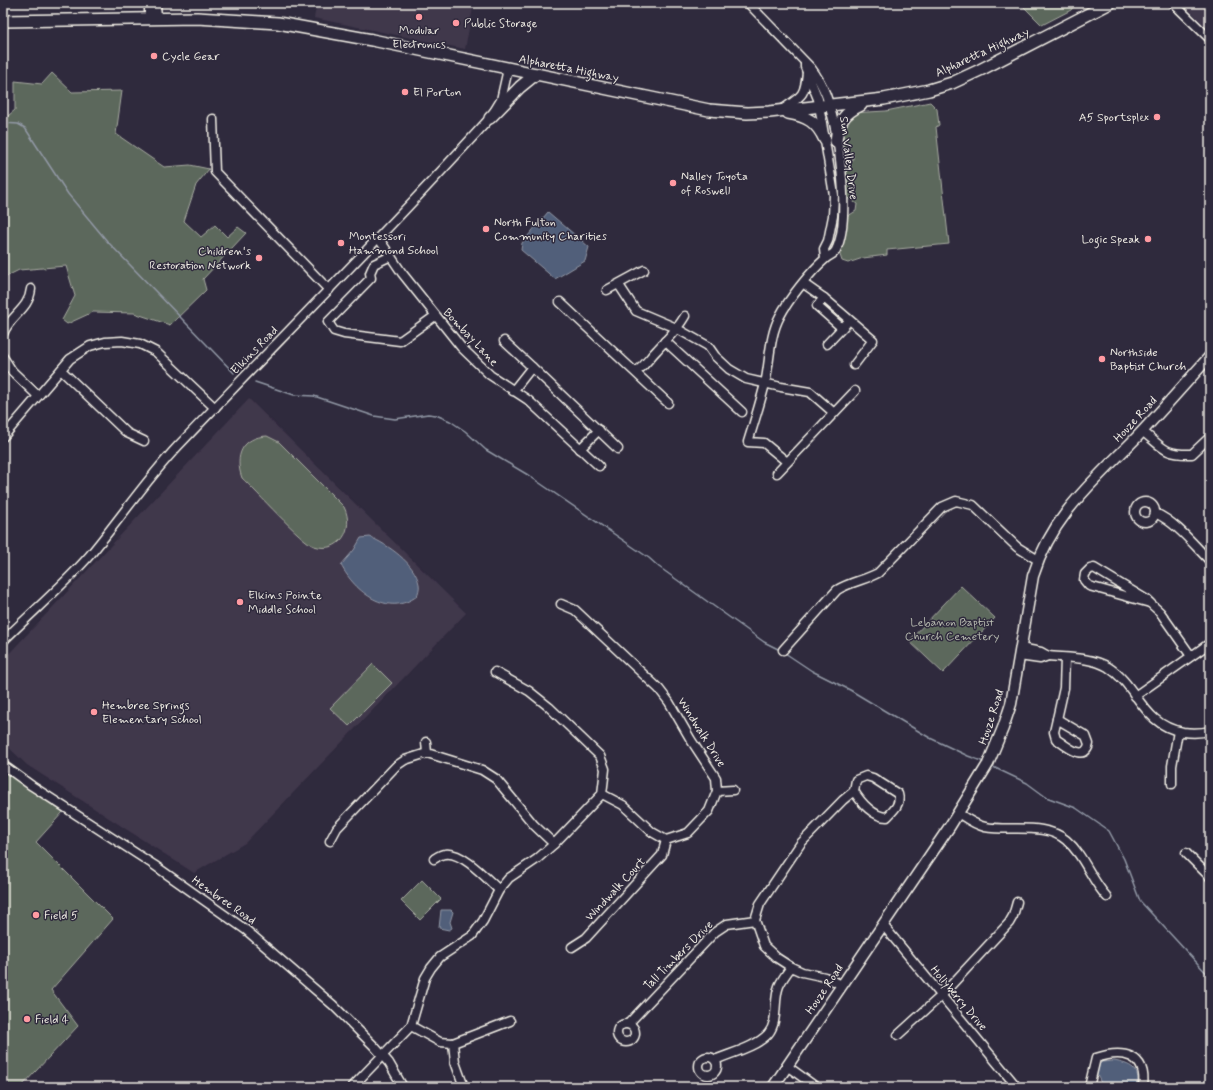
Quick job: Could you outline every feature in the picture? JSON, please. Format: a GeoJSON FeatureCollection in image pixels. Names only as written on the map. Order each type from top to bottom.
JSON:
{"type":"FeatureCollection","features":[{"type":"Feature","properties":{"kind":"highway","name":"Alpharetta Highway"},"geometry":{"type":"LineString","coordinates":[[3,21],[153,18],[230,19],[278,23],[353,36],[710,110],[747,113],[779,111],[906,96],[954,82],[1110,3]]}},
{"type":"Feature","properties":{"kind":"highway"},"geometry":{"type":"LineString","coordinates":[[490,118],[520,86],[536,74]]}},
{"type":"Feature","properties":{"kind":"highway"},"geometry":{"type":"LineString","coordinates":[[779,111],[809,119],[831,141],[844,115],[855,108],[877,100]]}},
{"type":"Feature","properties":{"kind":"main road","name":"Houze Road"},"geometry":{"type":"LineString","coordinates":[[773,1087],[958,813],[988,764],[1003,728],[1014,687],[1029,592],[1038,560],[1056,524],[1072,503],[1142,431],[1210,356]]}},
{"type":"Feature","properties":{"kind":"street"},"geometry":{"type":"LineString","coordinates":[[149,3],[153,18]]}},
{"type":"Feature","properties":{"kind":"street"},"geometry":{"type":"LineString","coordinates":[[153,18],[156,3]]}},
{"type":"Feature","properties":{"kind":"street","name":"Sun Valley Drive"},"geometry":{"type":"LineString","coordinates":[[748,3],[816,76],[824,106],[843,196],[843,218],[836,250],[833,254],[825,258],[804,284],[780,316],[774,329],[765,384],[748,442],[764,443],[788,462]]}},
{"type":"Feature","properties":{"kind":"street"},"geometry":{"type":"LineString","coordinates":[[1174,3],[1210,39]]}},
{"type":"Feature","properties":{"kind":"street","name":"Sun Valley Drive"},"geometry":{"type":"LineString","coordinates":[[805,63],[807,72],[816,93],[824,106]]}},
{"type":"Feature","properties":{"kind":"street","name":"Elkins Road"},"geometry":{"type":"LineString","coordinates":[[3,641],[88,557],[115,525],[151,477],[243,377],[379,239],[490,118],[501,100],[508,69]]}},
{"type":"Feature","properties":{"kind":"street"},"geometry":{"type":"LineString","coordinates":[[779,111],[794,103],[802,95],[807,72]]}},
{"type":"Feature","properties":{"kind":"street"},"geometry":{"type":"LineString","coordinates":[[213,119],[215,172],[329,290]]}},
{"type":"Feature","properties":{"kind":"street","name":"Bombay Lane"},"geometry":{"type":"LineString","coordinates":[[379,239],[435,316],[461,347],[490,375],[528,400],[599,466]]}},
{"type":"Feature","properties":{"kind":"street"},"geometry":{"type":"LineString","coordinates":[[391,256],[374,264],[370,274],[371,278],[328,322],[334,331],[344,334],[400,340],[435,316]]}},
{"type":"Feature","properties":{"kind":"street"},"geometry":{"type":"LineString","coordinates":[[607,290],[619,285],[644,270]]}},
{"type":"Feature","properties":{"kind":"street"},"geometry":{"type":"LineString","coordinates":[[804,284],[824,298],[873,340],[854,365]]}},
{"type":"Feature","properties":{"kind":"street"},"geometry":{"type":"LineString","coordinates":[[619,285],[636,311],[678,329],[708,346],[715,356],[728,369],[746,379],[810,392],[834,413]]}},
{"type":"Feature","properties":{"kind":"street"},"geometry":{"type":"LineString","coordinates":[[3,334],[11,319],[27,304],[30,298],[31,289]]}},
{"type":"Feature","properties":{"kind":"street"},"geometry":{"type":"LineString","coordinates":[[824,298],[817,306],[842,328]]}},
{"type":"Feature","properties":{"kind":"street"},"geometry":{"type":"LineString","coordinates":[[560,302],[636,372],[668,404]]}},
{"type":"Feature","properties":{"kind":"street"},"geometry":{"type":"LineString","coordinates":[[636,372],[646,365],[656,351],[678,329],[685,316]]}},
{"type":"Feature","properties":{"kind":"street"},"geometry":{"type":"LineString","coordinates":[[828,344],[849,320]]}},
{"type":"Feature","properties":{"kind":"street"},"geometry":{"type":"LineString","coordinates":[[3,437],[60,370],[78,352],[90,346],[122,341],[140,344],[156,352],[215,408]]}},
{"type":"Feature","properties":{"kind":"street"},"geometry":{"type":"LineString","coordinates":[[504,341],[618,449]]}},
{"type":"Feature","properties":{"kind":"street"},"geometry":{"type":"LineString","coordinates":[[666,341],[742,412]]}},
{"type":"Feature","properties":{"kind":"street"},"geometry":{"type":"LineString","coordinates":[[3,357],[12,371],[38,396]]}},
{"type":"Feature","properties":{"kind":"street"},"geometry":{"type":"LineString","coordinates":[[513,391],[532,367]]}},
{"type":"Feature","properties":{"kind":"street"},"geometry":{"type":"LineString","coordinates":[[60,370],[127,433],[144,441]]}},
{"type":"Feature","properties":{"kind":"street"},"geometry":{"type":"LineString","coordinates":[[777,473],[855,391]]}},
{"type":"Feature","properties":{"kind":"street"},"geometry":{"type":"LineString","coordinates":[[580,449],[599,430]]}},
{"type":"Feature","properties":{"kind":"street"},"geometry":{"type":"LineString","coordinates":[[1142,431],[1167,452],[1180,455],[1192,454],[1210,437]]}},
{"type":"Feature","properties":{"kind":"street"},"geometry":{"type":"LineString","coordinates":[[783,650],[837,590],[847,584],[869,578],[878,573],[942,507],[951,502],[962,501],[972,505],[1016,547],[1038,560]]}},
{"type":"Feature","properties":{"kind":"street"},"geometry":{"type":"LineString","coordinates":[[1155,513],[1162,516],[1181,532],[1210,561]]}},
{"type":"Feature","properties":{"kind":"street"},"geometry":{"type":"LineString","coordinates":[[1150,603],[1089,586],[1084,580],[1085,574],[1090,569],[1097,569],[1150,603],[1160,612],[1191,656]]}},
{"type":"Feature","properties":{"kind":"street","name":"Windwalk Drive"},"geometry":{"type":"LineString","coordinates":[[561,604],[575,610],[659,689],[669,702],[691,740],[716,778],[717,791]]}},
{"type":"Feature","properties":{"kind":"street"},"geometry":{"type":"LineString","coordinates":[[1135,696],[1210,643]]}},
{"type":"Feature","properties":{"kind":"street"},"geometry":{"type":"LineString","coordinates":[[1020,652],[1041,652],[1048,656],[1091,661],[1107,667],[1120,677],[1156,721],[1167,728],[1192,733],[1210,731]]}},
{"type":"Feature","properties":{"kind":"street"},"geometry":{"type":"LineString","coordinates":[[1057,718],[1086,736],[1089,744],[1086,750],[1081,753],[1076,752],[1056,739],[1054,732],[1057,718],[1064,688],[1065,658]]}},
{"type":"Feature","properties":{"kind":"street"},"geometry":{"type":"LineString","coordinates":[[352,1087],[411,1026],[425,978],[430,968],[440,958],[472,936],[483,921],[499,890],[509,878],[537,859],[554,844],[602,794],[604,769],[600,756],[544,703],[529,691],[495,672]]}},
{"type":"Feature","properties":{"kind":"street"},"geometry":{"type":"LineString","coordinates":[[1172,784],[1172,766],[1178,731]]}},
{"type":"Feature","properties":{"kind":"street"},"geometry":{"type":"LineString","coordinates":[[426,742],[426,753]]}},
{"type":"Feature","properties":{"kind":"street"},"geometry":{"type":"LineString","coordinates":[[330,841],[337,828],[396,766],[413,756],[426,753],[482,770],[496,780],[534,825],[554,844]]}},
{"type":"Feature","properties":{"kind":"street","name":"Hembree Road"},"geometry":{"type":"LineString","coordinates":[[3,765],[45,795],[154,865],[246,930],[333,1005],[383,1056],[403,1087]]}},
{"type":"Feature","properties":{"kind":"street"},"geometry":{"type":"LineString","coordinates":[[842,985],[825,977],[790,967],[777,958],[764,946],[755,920],[760,904],[801,842],[854,791],[856,780],[866,776],[873,778],[898,794],[899,798],[897,807],[887,817],[879,817],[854,791]]}},
{"type":"Feature","properties":{"kind":"street"},"geometry":{"type":"LineString","coordinates":[[602,794],[623,805],[652,832],[666,840],[688,833],[709,811],[717,791],[733,790]]}},
{"type":"Feature","properties":{"kind":"street"},"geometry":{"type":"LineString","coordinates":[[958,813],[972,822],[984,826],[1005,830],[1049,831],[1059,835],[1077,852],[1100,889],[1107,897]]}},
{"type":"Feature","properties":{"kind":"street","name":"Windwalk Court"},"geometry":{"type":"LineString","coordinates":[[572,947],[586,938],[662,855],[666,840]]}},
{"type":"Feature","properties":{"kind":"street"},"geometry":{"type":"LineString","coordinates":[[1186,853],[1210,877]]}},
{"type":"Feature","properties":{"kind":"street"},"geometry":{"type":"LineString","coordinates":[[434,858],[444,854],[454,854],[466,862],[499,890]]}},
{"type":"Feature","properties":{"kind":"street"},"geometry":{"type":"LineString","coordinates":[[898,1035],[941,996],[1009,923],[1013,916],[1017,902]]}},
{"type":"Feature","properties":{"kind":"street","name":"Tall Timbers Drive"},"geometry":{"type":"LineString","coordinates":[[628,1024],[715,932],[727,924],[755,920]]}},
{"type":"Feature","properties":{"kind":"street","name":"Hollyberry Drive"},"geometry":{"type":"LineString","coordinates":[[883,925],[1017,1087]]}},
{"type":"Feature","properties":{"kind":"street"},"geometry":{"type":"LineString","coordinates":[[715,1060],[754,1043],[767,1034],[774,1021],[775,1002],[779,986],[790,967]]}},
{"type":"Feature","properties":{"kind":"street"},"geometry":{"type":"LineString","coordinates":[[411,1026],[440,1042],[453,1043],[510,1021]]}},
{"type":"Feature","properties":{"kind":"street"},"geometry":{"type":"LineString","coordinates":[[453,1043],[455,1062],[464,1087]]}},
{"type":"Feature","properties":{"kind":"street"},"geometry":{"type":"LineString","coordinates":[[1088,1087],[1096,1058],[1108,1054],[1130,1056],[1140,1063],[1144,1074],[1143,1087]]}},
{"type":"Feature","properties":{"kind":"street"},"geometry":{"type":"LineString","coordinates":[[787,1066],[816,1087]]}},
{"type":"Feature","properties":{"kind":"shaded area"},"geometry":{"type":"Polygon","coordinates":[[[317,3],[474,3],[465,49],[314,18],[317,3]]]}},
{"type":"Feature","properties":{"kind":"shaded area"},"geometry":{"type":"Polygon","coordinates":[[[1182,3],[1210,3],[1210,30],[1184,5],[1182,3]]]}},
{"type":"Feature","properties":{"kind":"shaded area"},"geometry":{"type":"Polygon","coordinates":[[[249,399],[466,613],[245,843],[194,873],[27,765],[3,742],[3,660],[249,399]]]}},
{"type":"Feature","properties":{"kind":"green space"},"geometry":{"type":"Polygon","coordinates":[[[1020,3],[1076,3],[1071,10],[1042,25],[1020,3]]]}},
{"type":"Feature","properties":{"kind":"green space"},"geometry":{"type":"Polygon","coordinates":[[[52,73],[72,92],[122,91],[116,134],[164,167],[190,165],[209,169],[196,185],[184,221],[201,237],[215,225],[227,237],[238,227],[246,233],[203,279],[206,290],[170,325],[134,313],[93,312],[67,324],[62,320],[75,296],[66,266],[19,270],[3,278],[3,120],[15,110],[15,81],[42,84],[52,73]]]}},
{"type":"Feature","properties":{"kind":"green space"},"geometry":{"type":"Polygon","coordinates":[[[930,102],[937,109],[939,125],[936,127],[949,244],[887,250],[887,255],[863,258],[848,263],[842,261],[839,252],[848,216],[856,211],[857,204],[848,198],[845,171],[849,163],[853,160],[853,155],[843,149],[841,128],[851,113],[886,111],[930,102]]]}},
{"type":"Feature","properties":{"kind":"green space"},"geometry":{"type":"Polygon","coordinates":[[[267,436],[279,442],[344,507],[348,524],[343,538],[338,543],[323,548],[314,546],[308,542],[289,526],[242,478],[239,462],[242,449],[251,440],[258,437],[267,436]]]}},
{"type":"Feature","properties":{"kind":"green space","name":"Lebanon Baptist Church Cemetery"},"geometry":{"type":"Polygon","coordinates":[[[961,586],[995,618],[943,673],[909,641],[961,586]]]}},
{"type":"Feature","properties":{"kind":"green space"},"geometry":{"type":"Polygon","coordinates":[[[373,664],[392,683],[349,726],[330,708],[373,664]]]}},
{"type":"Feature","properties":{"kind":"green space"},"geometry":{"type":"Polygon","coordinates":[[[3,764],[38,796],[63,812],[36,842],[113,919],[51,990],[78,1026],[21,1087],[3,1087],[3,764]]]}},
{"type":"Feature","properties":{"kind":"green space"},"geometry":{"type":"Polygon","coordinates":[[[422,880],[441,899],[420,920],[401,901],[422,880]]]}},
{"type":"Feature","properties":{"kind":"water"},"geometry":{"type":"Polygon","coordinates":[[[548,212],[589,247],[585,261],[555,279],[521,250],[522,243],[548,212]]]}},
{"type":"Feature","properties":{"kind":"water"},"geometry":{"type":"Polygon","coordinates":[[[370,537],[385,545],[400,556],[412,569],[419,584],[417,596],[406,602],[395,604],[384,603],[373,599],[347,575],[341,565],[354,550],[361,538],[370,537]]]}},
{"type":"Feature","properties":{"kind":"water"},"geometry":{"type":"Polygon","coordinates":[[[441,910],[451,910],[453,912],[450,922],[452,928],[449,930],[439,928],[441,910]]]}},
{"type":"Feature","properties":{"kind":"water"},"geometry":{"type":"Polygon","coordinates":[[[1114,1061],[1125,1064],[1136,1071],[1138,1081],[1137,1087],[1103,1087],[1097,1075],[1097,1066],[1102,1062],[1114,1061]]]}},
{"type":"Feature","properties":{"kind":"waterway"},"geometry":{"type":"LineString","coordinates":[[3,123],[18,124],[25,128],[68,194],[107,241],[234,373]]}},
{"type":"Feature","properties":{"kind":"waterway"},"geometry":{"type":"LineString","coordinates":[[255,382],[294,395],[314,396],[374,416],[395,419],[428,414],[436,415],[450,421],[465,431],[486,450],[528,475],[649,558],[659,567],[764,642],[780,650]]}},
{"type":"Feature","properties":{"kind":"waterway"},"geometry":{"type":"LineString","coordinates":[[785,653],[812,671],[850,690],[930,738],[984,762]]}},
{"type":"Feature","properties":{"kind":"waterway"},"geometry":{"type":"LineString","coordinates":[[991,766],[1027,783],[1046,797],[1076,808],[1109,831],[1124,859],[1140,901],[1210,977]]}},
{"type":"Feature","properties":{"kind":"place","name":"Modular Electronics"},"geometry":{"type":"Point","coordinates":[419,17]}},
{"type":"Feature","properties":{"kind":"place","name":"Public Storage"},"geometry":{"type":"Point","coordinates":[456,23]}},
{"type":"Feature","properties":{"kind":"place","name":"Cycle Gear"},"geometry":{"type":"Point","coordinates":[154,56]}},
{"type":"Feature","properties":{"kind":"place","name":"El Porton"},"geometry":{"type":"Point","coordinates":[405,92]}},
{"type":"Feature","properties":{"kind":"place","name":"A5 Sportsplex"},"geometry":{"type":"Point","coordinates":[1157,117]}},
{"type":"Feature","properties":{"kind":"place","name":"Nalley Toyota of Roswell"},"geometry":{"type":"Point","coordinates":[673,183]}},
{"type":"Feature","properties":{"kind":"place","name":"North Fulton Community Charities"},"geometry":{"type":"Point","coordinates":[486,229]}},
{"type":"Feature","properties":{"kind":"place","name":"Logic Speak"},"geometry":{"type":"Point","coordinates":[1148,239]}},
{"type":"Feature","properties":{"kind":"place","name":"Montessori Hammond School"},"geometry":{"type":"Point","coordinates":[341,243]}},
{"type":"Feature","properties":{"kind":"place","name":"Children's Restoration Network"},"geometry":{"type":"Point","coordinates":[259,258]}},
{"type":"Feature","properties":{"kind":"place","name":"Northside Baptist Church"},"geometry":{"type":"Point","coordinates":[1102,359]}},
{"type":"Feature","properties":{"kind":"place","name":"Elkins Pointe Middle School"},"geometry":{"type":"Point","coordinates":[240,602]}},
{"type":"Feature","properties":{"kind":"place","name":"Hembree Springs Elementary School"},"geometry":{"type":"Point","coordinates":[94,712]}},
{"type":"Feature","properties":{"kind":"place","name":"Field 5"},"geometry":{"type":"Point","coordinates":[36,915]}},
{"type":"Feature","properties":{"kind":"place","name":"Field 4"},"geometry":{"type":"Point","coordinates":[27,1019]}}]}
